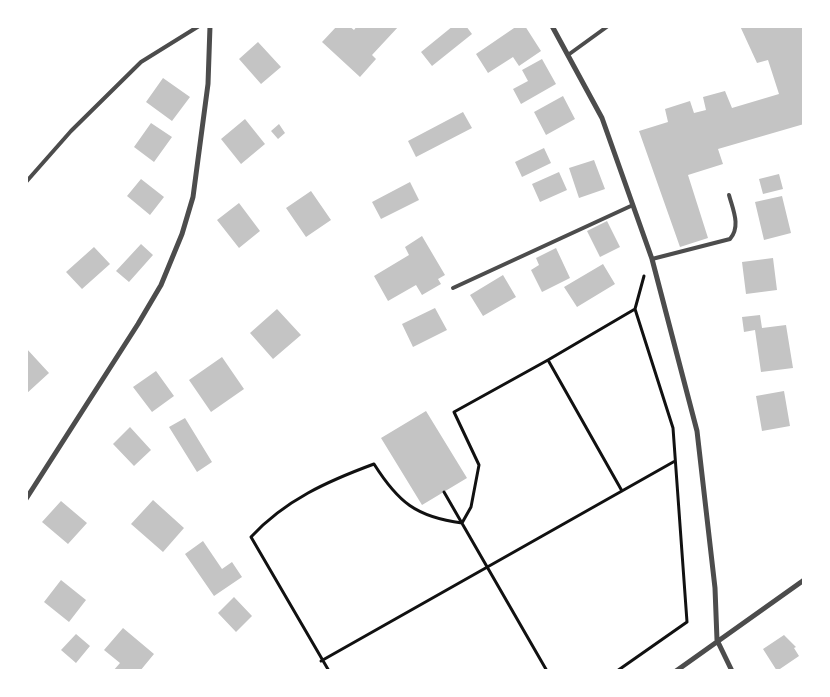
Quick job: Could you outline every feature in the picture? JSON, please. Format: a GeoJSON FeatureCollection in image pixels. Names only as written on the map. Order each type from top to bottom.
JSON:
{"type":"FeatureCollection","features":[{"type":"Feature","properties":{"kind":"street"},"geometry":{"type":"LineString","coordinates":[[26,499],[162,285],[182,234],[193,197],[205,112],[210,26]]}},
{"type":"Feature","properties":{"kind":"street"},"geometry":{"type":"LineString","coordinates":[[552,26],[602,118],[652,259],[697,431],[715,588],[717,640],[732,671]]}},
{"type":"Feature","properties":{"kind":"street"},"geometry":{"type":"LineString","coordinates":[[676,671],[717,640],[804,580]]}},
{"type":"Feature","properties":{"kind":"lane"},"geometry":{"type":"LineString","coordinates":[[26,182],[71,131],[141,62],[199,26]]}},
{"type":"Feature","properties":{"kind":"lane"},"geometry":{"type":"LineString","coordinates":[[568,55],[608,26]]}},
{"type":"Feature","properties":{"kind":"lane"},"geometry":{"type":"LineString","coordinates":[[652,259],[730,239],[737,225],[730,195]]}},
{"type":"Feature","properties":{"kind":"lane"},"geometry":{"type":"LineString","coordinates":[[453,288],[633,205]]}},
{"type":"Feature","properties":{"kind":"path"},"geometry":{"type":"LineString","coordinates":[[617,671],[687,622],[673,428],[635,309],[641,282],[652,259]]}},
{"type":"Feature","properties":{"kind":"path"},"geometry":{"type":"LineString","coordinates":[[462,523],[471,508],[479,465],[454,412],[635,309]]}},
{"type":"Feature","properties":{"kind":"path"},"geometry":{"type":"LineString","coordinates":[[548,360],[622,491]]}},
{"type":"Feature","properties":{"kind":"path"},"geometry":{"type":"LineString","coordinates":[[322,661],[675,461]]}},
{"type":"Feature","properties":{"kind":"path"},"geometry":{"type":"LineString","coordinates":[[329,671],[251,537],[267,520],[298,497],[374,464],[384,480],[414,510],[444,521],[462,523]]}},
{"type":"Feature","properties":{"kind":"path"},"geometry":{"type":"LineString","coordinates":[[444,492],[486,568],[547,671]]}},
{"type":"Feature","properties":{"kind":"building"},"geometry":{"type":"Polygon","coordinates":[[[337,26],[349,26],[354,30],[357,26],[399,26],[372,55],[376,59],[360,77],[322,42],[337,26]]]}},
{"type":"Feature","properties":{"kind":"building"},"geometry":{"type":"Polygon","coordinates":[[[453,26],[466,26],[472,34],[432,66],[421,52],[453,26]]]}},
{"type":"Feature","properties":{"kind":"building"},"geometry":{"type":"Polygon","coordinates":[[[517,26],[525,26],[541,51],[519,66],[513,57],[488,73],[476,54],[517,26]]]}},
{"type":"Feature","properties":{"kind":"building"},"geometry":{"type":"Polygon","coordinates":[[[740,26],[804,26],[804,124],[718,149],[723,164],[688,175],[708,238],[680,247],[639,131],[668,122],[665,109],[690,101],[694,113],[706,110],[703,97],[725,91],[732,108],[779,94],[768,60],[757,63],[740,26]]]}},
{"type":"Feature","properties":{"kind":"building"},"geometry":{"type":"Polygon","coordinates":[[[258,42],[281,67],[261,84],[239,59],[258,42]]]}},
{"type":"Feature","properties":{"kind":"building"},"geometry":{"type":"Polygon","coordinates":[[[542,59],[556,84],[521,104],[513,89],[528,81],[522,70],[542,59]]]}},
{"type":"Feature","properties":{"kind":"building"},"geometry":{"type":"Polygon","coordinates":[[[163,78],[190,97],[172,121],[146,102],[163,78]]]}},
{"type":"Feature","properties":{"kind":"building"},"geometry":{"type":"Polygon","coordinates":[[[563,96],[575,119],[546,135],[534,112],[563,96]]]}},
{"type":"Feature","properties":{"kind":"building"},"geometry":{"type":"Polygon","coordinates":[[[463,112],[472,128],[416,157],[408,141],[463,112]]]}},
{"type":"Feature","properties":{"kind":"building"},"geometry":{"type":"Polygon","coordinates":[[[245,119],[265,144],[241,164],[221,139],[245,119]]]}},
{"type":"Feature","properties":{"kind":"building"},"geometry":{"type":"Polygon","coordinates":[[[151,123],[172,137],[154,162],[134,147],[151,123]]]}},
{"type":"Feature","properties":{"kind":"building"},"geometry":{"type":"Polygon","coordinates":[[[279,124],[285,133],[278,139],[271,131],[279,124]]]}},
{"type":"Feature","properties":{"kind":"building"},"geometry":{"type":"Polygon","coordinates":[[[544,148],[551,163],[522,177],[515,162],[544,148]]]}},
{"type":"Feature","properties":{"kind":"building"},"geometry":{"type":"Polygon","coordinates":[[[594,160],[605,189],[579,198],[569,168],[594,160]]]}},
{"type":"Feature","properties":{"kind":"building"},"geometry":{"type":"Polygon","coordinates":[[[559,172],[567,190],[540,202],[532,184],[559,172]]]}},
{"type":"Feature","properties":{"kind":"building"},"geometry":{"type":"Polygon","coordinates":[[[779,174],[783,189],[763,194],[759,179],[779,174]]]}},
{"type":"Feature","properties":{"kind":"building"},"geometry":{"type":"Polygon","coordinates":[[[141,179],[164,197],[150,215],[127,196],[141,179]]]}},
{"type":"Feature","properties":{"kind":"building"},"geometry":{"type":"Polygon","coordinates":[[[410,182],[419,200],[381,219],[372,202],[410,182]]]}},
{"type":"Feature","properties":{"kind":"building"},"geometry":{"type":"Polygon","coordinates":[[[311,191],[331,220],[306,237],[286,208],[311,191]]]}},
{"type":"Feature","properties":{"kind":"building"},"geometry":{"type":"Polygon","coordinates":[[[782,196],[791,233],[764,240],[755,202],[782,196]]]}},
{"type":"Feature","properties":{"kind":"building"},"geometry":{"type":"Polygon","coordinates":[[[239,203],[260,231],[239,248],[217,220],[239,203]]]}},
{"type":"Feature","properties":{"kind":"building"},"geometry":{"type":"Polygon","coordinates":[[[607,221],[620,247],[600,257],[587,231],[607,221]]]}},
{"type":"Feature","properties":{"kind":"building"},"geometry":{"type":"Polygon","coordinates":[[[422,236],[445,275],[438,279],[441,284],[422,295],[416,285],[388,301],[374,276],[409,255],[405,247],[422,236]]]}},
{"type":"Feature","properties":{"kind":"building"},"geometry":{"type":"Polygon","coordinates":[[[141,244],[153,255],[129,282],[116,271],[141,244]]]}},
{"type":"Feature","properties":{"kind":"building"},"geometry":{"type":"Polygon","coordinates":[[[94,247],[110,264],[82,289],[66,272],[94,247]]]}},
{"type":"Feature","properties":{"kind":"building"},"geometry":{"type":"Polygon","coordinates":[[[556,248],[570,278],[542,292],[531,270],[539,265],[536,258],[556,248]]]}},
{"type":"Feature","properties":{"kind":"building"},"geometry":{"type":"Polygon","coordinates":[[[773,258],[777,290],[746,294],[742,262],[773,258]]]}},
{"type":"Feature","properties":{"kind":"building"},"geometry":{"type":"Polygon","coordinates":[[[603,264],[615,284],[577,307],[564,287],[603,264]]]}},
{"type":"Feature","properties":{"kind":"building"},"geometry":{"type":"Polygon","coordinates":[[[503,275],[516,297],[483,316],[470,295],[503,275]]]}},
{"type":"Feature","properties":{"kind":"building"},"geometry":{"type":"Polygon","coordinates":[[[435,308],[447,330],[413,347],[402,324],[435,308]]]}},
{"type":"Feature","properties":{"kind":"building"},"geometry":{"type":"Polygon","coordinates":[[[277,309],[301,335],[273,359],[250,333],[277,309]]]}},
{"type":"Feature","properties":{"kind":"building"},"geometry":{"type":"Polygon","coordinates":[[[760,315],[762,328],[786,325],[793,368],[761,372],[755,330],[744,332],[742,317],[760,315]]]}},
{"type":"Feature","properties":{"kind":"building"},"geometry":{"type":"Polygon","coordinates":[[[26,348],[49,373],[26,394],[26,348]]]}},
{"type":"Feature","properties":{"kind":"building"},"geometry":{"type":"Polygon","coordinates":[[[222,357],[244,389],[211,412],[189,380],[222,357]]]}},
{"type":"Feature","properties":{"kind":"building"},"geometry":{"type":"Polygon","coordinates":[[[156,371],[174,396],[152,412],[133,387],[156,371]]]}},
{"type":"Feature","properties":{"kind":"building"},"geometry":{"type":"Polygon","coordinates":[[[784,391],[790,426],[762,431],[756,396],[784,391]]]}},
{"type":"Feature","properties":{"kind":"building"},"geometry":{"type":"Polygon","coordinates":[[[426,411],[467,478],[422,505],[381,438],[426,411]]]}},
{"type":"Feature","properties":{"kind":"building"},"geometry":{"type":"Polygon","coordinates":[[[185,418],[212,462],[197,472],[169,427],[185,418]]]}},
{"type":"Feature","properties":{"kind":"building"},"geometry":{"type":"Polygon","coordinates":[[[130,427],[151,450],[134,466],[113,444],[130,427]]]}},
{"type":"Feature","properties":{"kind":"building"},"geometry":{"type":"Polygon","coordinates":[[[153,500],[184,528],[163,552],[131,524],[153,500]]]}},
{"type":"Feature","properties":{"kind":"building"},"geometry":{"type":"Polygon","coordinates":[[[61,501],[87,523],[68,544],[42,522],[61,501]]]}},
{"type":"Feature","properties":{"kind":"building"},"geometry":{"type":"Polygon","coordinates":[[[203,541],[222,569],[232,562],[242,577],[214,596],[185,554],[203,541]]]}},
{"type":"Feature","properties":{"kind":"building"},"geometry":{"type":"Polygon","coordinates":[[[61,580],[86,600],[69,622],[44,602],[61,580]]]}},
{"type":"Feature","properties":{"kind":"building"},"geometry":{"type":"Polygon","coordinates":[[[234,597],[252,616],[236,632],[218,613],[234,597]]]}},
{"type":"Feature","properties":{"kind":"building"},"geometry":{"type":"Polygon","coordinates":[[[123,628],[154,654],[140,671],[113,671],[120,663],[104,650],[123,628]]]}},
{"type":"Feature","properties":{"kind":"building"},"geometry":{"type":"Polygon","coordinates":[[[76,634],[90,646],[76,663],[61,650],[76,634]]]}},
{"type":"Feature","properties":{"kind":"building"},"geometry":{"type":"Polygon","coordinates":[[[784,635],[796,647],[794,648],[799,656],[777,671],[763,649],[784,635]]]}}]}
